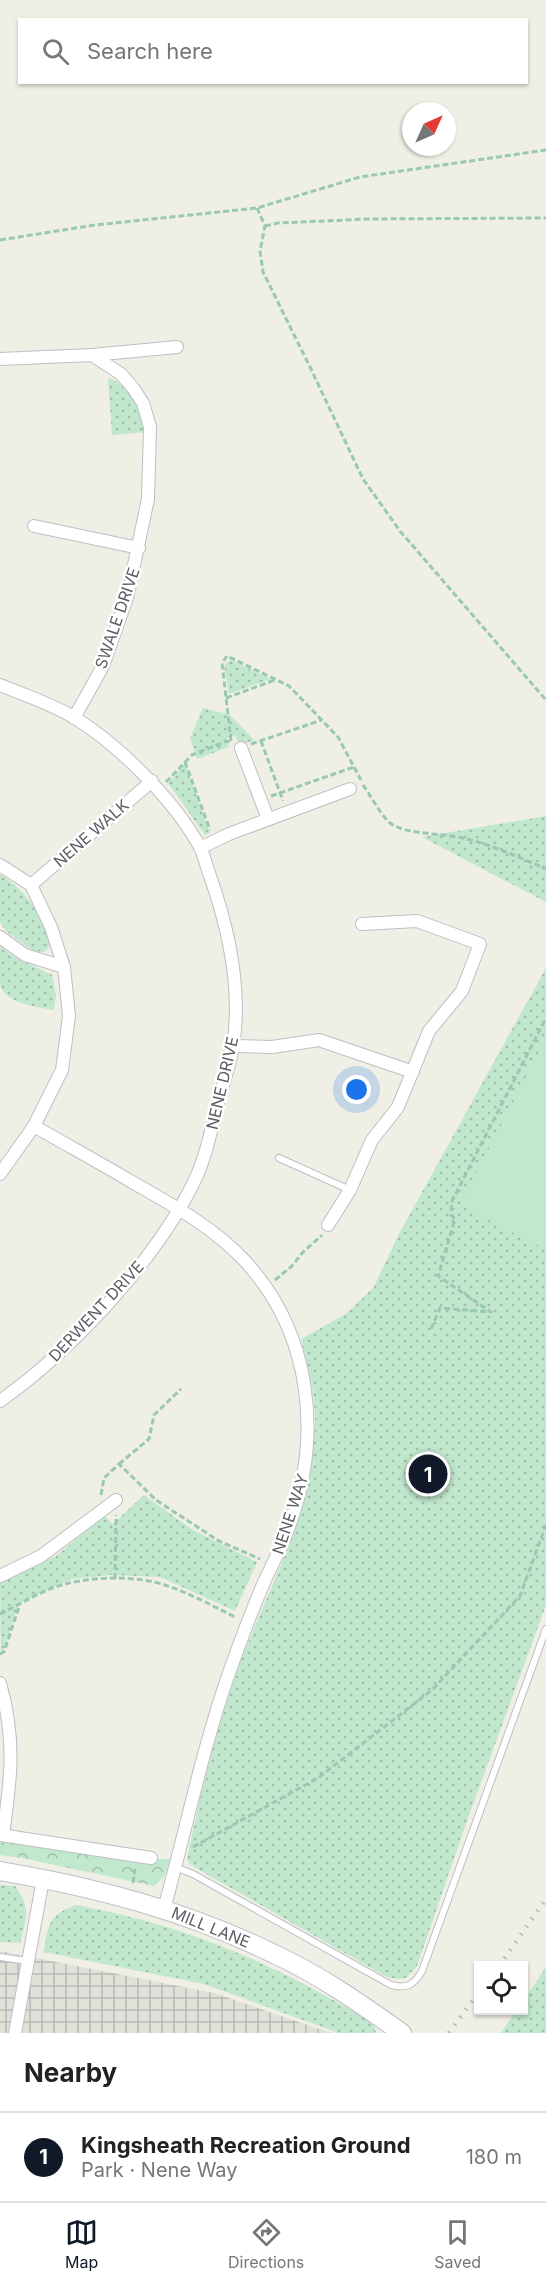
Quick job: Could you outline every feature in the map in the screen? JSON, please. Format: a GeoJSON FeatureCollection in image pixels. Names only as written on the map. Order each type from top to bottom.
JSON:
{"type":"FeatureCollection","features":[{"type":"Feature","properties":{"kind":"street"},"geometry":{"type":"LineString","coordinates":[[0,359],[92,355],[177,347]]}},
{"type":"Feature","properties":{"kind":"street","name":"SWALE DRIVE"},"geometry":{"type":"LineString","coordinates":[[74,718],[103,666],[127,597],[148,500],[150,427],[142,403],[121,374],[92,355]]}},
{"type":"Feature","properties":{"kind":"street","name":"SWALE DRIVE"},"geometry":{"type":"LineString","coordinates":[[34,526],[139,548]]}},
{"type":"Feature","properties":{"kind":"street","name":"NENE DRIVE"},"geometry":{"type":"LineString","coordinates":[[0,685],[74,718],[152,782],[200,848],[221,907],[231,961],[235,1005],[233,1046],[205,1155],[179,1208]]}},
{"type":"Feature","properties":{"kind":"street"},"geometry":{"type":"LineString","coordinates":[[236,745],[268,819]]}},
{"type":"Feature","properties":{"kind":"street","name":"NENE WALK"},"geometry":{"type":"LineString","coordinates":[[31,885],[152,782]]}},
{"type":"Feature","properties":{"kind":"street"},"geometry":{"type":"LineString","coordinates":[[200,848],[268,819],[350,789]]}},
{"type":"Feature","properties":{"kind":"street"},"geometry":{"type":"LineString","coordinates":[[0,865],[31,885],[51,927],[64,967],[69,1016],[62,1070],[34,1126],[0,1174]]}},
{"type":"Feature","properties":{"kind":"street"},"geometry":{"type":"LineString","coordinates":[[328,1225],[350,1190],[372,1140],[398,1107],[429,1030],[462,991],[480,944],[417,921],[362,924]]}},
{"type":"Feature","properties":{"kind":"street"},"geometry":{"type":"LineString","coordinates":[[0,937],[25,955],[64,967]]}},
{"type":"Feature","properties":{"kind":"street"},"geometry":{"type":"LineString","coordinates":[[233,1046],[272,1047],[319,1040],[413,1072]]}},
{"type":"Feature","properties":{"kind":"street","name":"NENE WAY"},"geometry":{"type":"LineString","coordinates":[[34,1126],[179,1208],[225,1242],[266,1287],[288,1324],[305,1382],[308,1408],[307,1454],[302,1486],[289,1527],[248,1623],[215,1715],[164,1909]]}},
{"type":"Feature","properties":{"kind":"street","name":"DERWENT DRIVE"},"geometry":{"type":"LineString","coordinates":[[0,1401],[55,1357],[104,1306],[156,1246],[179,1208]]}},
{"type":"Feature","properties":{"kind":"street"},"geometry":{"type":"LineString","coordinates":[[0,1576],[41,1556],[116,1500]]}},
{"type":"Feature","properties":{"kind":"street"},"geometry":{"type":"LineString","coordinates":[[0,1683],[11,1747],[12,1771],[2,1835],[151,1858]]}},
{"type":"Feature","properties":{"kind":"street","name":"MILL LANE"},"geometry":{"type":"LineString","coordinates":[[0,1871],[106,1892],[164,1909],[238,1937],[276,1954],[336,1988],[391,2030]]}},
{"type":"Feature","properties":{"kind":"street"},"geometry":{"type":"LineString","coordinates":[[15,2033],[43,1879]]}},
{"type":"Feature","properties":{"kind":"lane"},"geometry":{"type":"LineString","coordinates":[[279,1158],[350,1190]]}},
{"type":"Feature","properties":{"kind":"lane"},"geometry":{"type":"LineString","coordinates":[[175,1867],[193,1874],[391,1985],[402,1988],[410,1986],[422,1971],[546,1629]]}},
{"type":"Feature","properties":{"kind":"lane"},"geometry":{"type":"LineString","coordinates":[[0,1957],[27,1961]]}},
{"type":"Feature","properties":{"kind":"path"},"geometry":{"type":"LineString","coordinates":[[0,240],[95,225],[257,208],[360,177],[546,150]]}},
{"type":"Feature","properties":{"kind":"path"},"geometry":{"type":"LineString","coordinates":[[257,208],[265,226],[260,251],[262,272],[363,479],[400,531],[546,700]]}},
{"type":"Feature","properties":{"kind":"path"},"geometry":{"type":"LineString","coordinates":[[265,226],[278,223],[368,219],[546,218]]}},
{"type":"Feature","properties":{"kind":"path"},"geometry":{"type":"LineString","coordinates":[[236,745],[226,698],[222,663],[227,656],[289,686],[338,737],[363,784],[389,822],[405,831],[462,838],[503,850],[546,869]]}},
{"type":"Feature","properties":{"kind":"path"},"geometry":{"type":"LineString","coordinates":[[226,698],[276,680]]}},
{"type":"Feature","properties":{"kind":"path"},"geometry":{"type":"LineString","coordinates":[[261,741],[287,812]]}},
{"type":"Feature","properties":{"kind":"path"},"geometry":{"type":"LineString","coordinates":[[185,762],[214,841]]}},
{"type":"Feature","properties":{"kind":"path"},"geometry":{"type":"LineString","coordinates":[[261,800],[354,767]]}},
{"type":"Feature","properties":{"kind":"path"},"geometry":{"type":"LineString","coordinates":[[350,789],[363,784]]}},
{"type":"Feature","properties":{"kind":"path"},"geometry":{"type":"LineString","coordinates":[[431,1329],[440,1308],[491,1312],[438,1276],[455,1219],[452,1215],[452,1201],[546,1018]]}},
{"type":"Feature","properties":{"kind":"path"},"geometry":{"type":"LineString","coordinates":[[266,1287],[292,1266],[303,1252],[321,1237],[328,1225]]}},
{"type":"Feature","properties":{"kind":"path"},"geometry":{"type":"LineString","coordinates":[[102,1510],[100,1499],[104,1478],[149,1439],[154,1415],[181,1389]]}},
{"type":"Feature","properties":{"kind":"path"},"geometry":{"type":"LineString","coordinates":[[119,1464],[165,1506],[219,1541],[273,1565]]}},
{"type":"Feature","properties":{"kind":"path"},"geometry":{"type":"LineString","coordinates":[[115,1579],[116,1500]]}},
{"type":"Feature","properties":{"kind":"path"},"geometry":{"type":"LineString","coordinates":[[188,1849],[318,1778],[432,1690],[520,1596],[546,1525]]}},
{"type":"Feature","properties":{"kind":"path"},"geometry":{"type":"LineString","coordinates":[[0,1614],[65,1584],[115,1579],[149,1580],[166,1585],[248,1623]]}},
{"type":"Feature","properties":{"kind":"path"},"geometry":{"type":"LineString","coordinates":[[0,1654],[4,1653],[20,1604]]}},
{"type":"Feature","properties":{"kind":"shaded area"},"geometry":{"type":"Polygon","coordinates":[[[0,1951],[214,1993],[331,2033],[0,2033],[0,1951]]]}},
{"type":"Feature","properties":{"kind":"green space"},"geometry":{"type":"Polygon","coordinates":[[[108,378],[116,381],[128,392],[138,408],[146,432],[112,435],[108,378]]]}},
{"type":"Feature","properties":{"kind":"green space"},"geometry":{"type":"Polygon","coordinates":[[[230,660],[271,679],[229,694],[224,666],[230,660]]]}},
{"type":"Feature","properties":{"kind":"green space"},"geometry":{"type":"Polygon","coordinates":[[[203,708],[230,715],[254,740],[241,745],[234,735],[226,739],[229,747],[197,759],[190,738],[203,708]]]}},
{"type":"Feature","properties":{"kind":"green space"},"geometry":{"type":"Polygon","coordinates":[[[185,764],[210,833],[205,835],[168,783],[185,764]]]}},
{"type":"Feature","properties":{"kind":"green space"},"geometry":{"type":"Polygon","coordinates":[[[546,816],[546,902],[422,837],[546,816]]]}},
{"type":"Feature","properties":{"kind":"green space"},"geometry":{"type":"Polygon","coordinates":[[[0,874],[27,897],[37,913],[52,944],[44,952],[33,951],[6,931],[0,922],[0,874]]]}},
{"type":"Feature","properties":{"kind":"green space"},"geometry":{"type":"Polygon","coordinates":[[[0,946],[13,956],[52,975],[56,995],[54,1010],[23,1004],[3,991],[0,985],[0,946]]]}},
{"type":"Feature","properties":{"kind":"green space"},"geometry":{"type":"Polygon","coordinates":[[[546,968],[546,1605],[417,1966],[406,1978],[397,1979],[387,1977],[201,1871],[190,1864],[187,1859],[208,1766],[228,1697],[248,1642],[287,1550],[307,1487],[313,1454],[315,1410],[311,1379],[301,1339],[346,1314],[373,1288],[400,1232],[546,968]]]}},
{"type":"Feature","properties":{"kind":"green space"},"geometry":{"type":"Polygon","coordinates":[[[546,1038],[546,1250],[460,1205],[546,1038]]]}},
{"type":"Feature","properties":{"kind":"green space"},"geometry":{"type":"Polygon","coordinates":[[[144,1495],[193,1530],[257,1562],[235,1611],[160,1577],[111,1575],[72,1579],[19,1603],[1,1658],[0,1582],[56,1556],[104,1516],[113,1524],[144,1495]]]}},
{"type":"Feature","properties":{"kind":"green space"},"geometry":{"type":"Polygon","coordinates":[[[0,1837],[145,1859],[171,1859],[164,1877],[154,1886],[0,1855],[0,1837]]]}},
{"type":"Feature","properties":{"kind":"green space"},"geometry":{"type":"Polygon","coordinates":[[[0,1885],[15,1886],[24,1901],[26,1920],[20,1943],[0,1942],[0,1885]]]}},
{"type":"Feature","properties":{"kind":"green space"},"geometry":{"type":"Polygon","coordinates":[[[76,1905],[156,1924],[194,1936],[266,1965],[373,2023],[376,2033],[339,2033],[204,1984],[44,1952],[51,1922],[60,1913],[76,1905]]]}},
{"type":"Feature","properties":{"kind":"green space"},"geometry":{"type":"Polygon","coordinates":[[[546,1967],[546,2033],[501,2033],[513,2015],[528,2015],[528,1994],[546,1967]]]}},
{"type":"Feature","properties":{"kind":"railway"},"geometry":{"type":"LineString","coordinates":[[503,1961],[546,1899]]}},
{"type":"Feature","properties":{"kind":"railway"},"geometry":{"type":"LineString","coordinates":[[449,2033],[474,1999]]}},
{"type":"Feature","properties":{"kind":"place","name":"Kingsheath Recreation Ground"},"geometry":{"type":"Point","coordinates":[428,1474]}}]}
